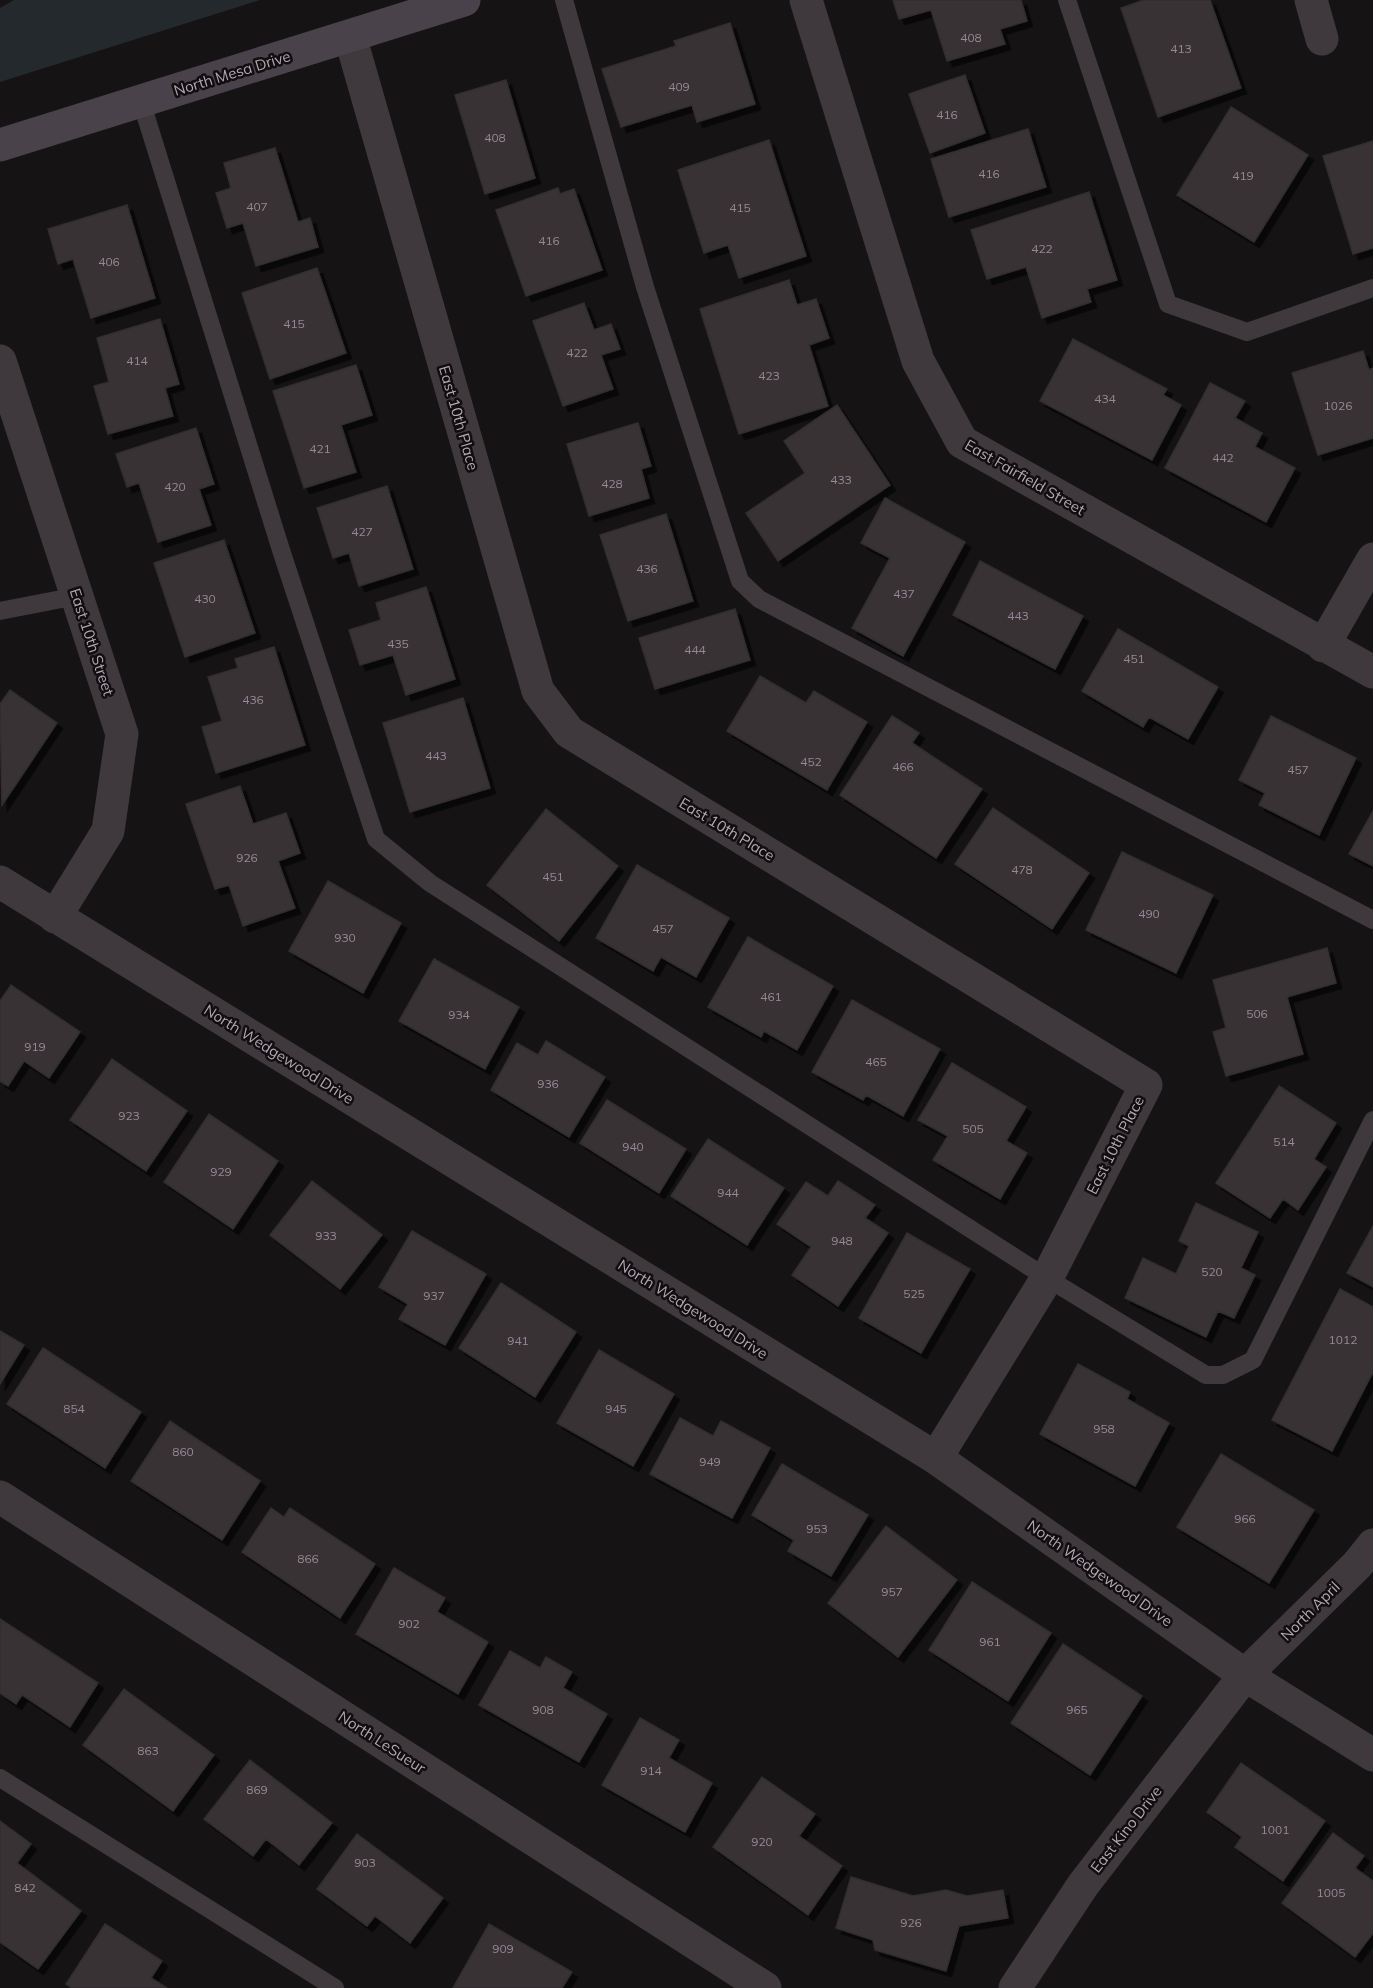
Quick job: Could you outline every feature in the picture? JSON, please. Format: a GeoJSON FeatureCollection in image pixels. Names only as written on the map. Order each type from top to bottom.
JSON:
{"type":"FeatureCollection","features":[{"type":"Feature","properties":{"kind":"main road","name":"North Mesa Drive"},"geometry":{"type":"LineString","coordinates":[[0,145],[464,0]]}},
{"type":"Feature","properties":{"kind":"street","name":"East Fairfield Street"},"geometry":{"type":"LineString","coordinates":[[806,0],[918,361],[962,442],[1373,672]]}},
{"type":"Feature","properties":{"kind":"street"},"geometry":{"type":"LineString","coordinates":[[1311,0],[1322,39]]}},
{"type":"Feature","properties":{"kind":"street","name":"East 10th Place"},"geometry":{"type":"LineString","coordinates":[[350,36],[538,691],[569,732],[1146,1085],[1047,1278],[936,1458]]}},
{"type":"Feature","properties":{"kind":"street","name":"East 10th Street"},"geometry":{"type":"LineString","coordinates":[[0,361],[122,734],[108,831],[55,917]]}},
{"type":"Feature","properties":{"kind":"street"},"geometry":{"type":"LineString","coordinates":[[1323,646],[1373,559]]}},
{"type":"Feature","properties":{"kind":"street","name":"North Wedgewood Drive"},"geometry":{"type":"LineString","coordinates":[[0,882],[936,1458],[1245,1675],[1373,1755]]}},
{"type":"Feature","properties":{"kind":"street","name":"North LeSueur"},"geometry":{"type":"LineString","coordinates":[[0,1497],[765,1988]]}},
{"type":"Feature","properties":{"kind":"street","name":"North April"},"geometry":{"type":"LineString","coordinates":[[1245,1675],[1357,1565],[1373,1545]]}},
{"type":"Feature","properties":{"kind":"street","name":"East Kino Drive"},"geometry":{"type":"LineString","coordinates":[[1014,1988],[1083,1885],[1245,1675]]}},
{"type":"Feature","properties":{"kind":"lane"},"geometry":{"type":"LineString","coordinates":[[564,0],[645,287],[740,581],[759,599],[1373,920]]}},
{"type":"Feature","properties":{"kind":"lane"},"geometry":{"type":"LineString","coordinates":[[1067,0],[1168,304],[1247,332],[1373,288]]}},
{"type":"Feature","properties":{"kind":"lane"},"geometry":{"type":"LineString","coordinates":[[141,101],[285,561],[376,839],[430,883],[1047,1278],[1206,1375],[1223,1375],[1253,1360],[1373,1120]]}},
{"type":"Feature","properties":{"kind":"lane"},"geometry":{"type":"LineString","coordinates":[[0,611],[77,596]]}},
{"type":"Feature","properties":{"kind":"lane"},"geometry":{"type":"LineString","coordinates":[[0,1778],[335,1988]]}},
{"type":"Feature","properties":{"kind":"shaded area"},"geometry":{"type":"Polygon","coordinates":[[[14,0],[260,0],[0,82],[0,8],[14,0]]]}},
{"type":"Feature","properties":{"kind":"building"},"geometry":{"type":"Polygon","coordinates":[[[893,0],[1021,0],[1027,21],[1000,29],[1005,44],[947,61],[931,10],[899,19],[893,0]]]}},
{"type":"Feature","properties":{"kind":"building"},"geometry":{"type":"Polygon","coordinates":[[[1144,0],[1210,0],[1241,88],[1158,117],[1121,8],[1144,0]]]}},
{"type":"Feature","properties":{"kind":"building"},"geometry":{"type":"Polygon","coordinates":[[[730,23],[755,104],[697,122],[692,105],[621,127],[602,69],[676,46],[674,41],[730,23]]]}},
{"type":"Feature","properties":{"kind":"building"},"geometry":{"type":"Polygon","coordinates":[[[965,75],[985,133],[930,153],[909,94],[965,75]]]}},
{"type":"Feature","properties":{"kind":"building"},"geometry":{"type":"Polygon","coordinates":[[[506,80],[535,178],[485,194],[455,95],[506,80]]]}},
{"type":"Feature","properties":{"kind":"building"},"geometry":{"type":"Polygon","coordinates":[[[1231,107],[1308,155],[1254,242],[1177,195],[1231,107]]]}},
{"type":"Feature","properties":{"kind":"building"},"geometry":{"type":"Polygon","coordinates":[[[1028,129],[1046,187],[949,217],[931,159],[1028,129]]]}},
{"type":"Feature","properties":{"kind":"building"},"geometry":{"type":"Polygon","coordinates":[[[769,140],[806,256],[739,278],[728,245],[704,253],[678,170],[769,140]]]}},
{"type":"Feature","properties":{"kind":"building"},"geometry":{"type":"Polygon","coordinates":[[[1373,141],[1373,248],[1353,254],[1323,156],[1373,141]]]}},
{"type":"Feature","properties":{"kind":"building"},"geometry":{"type":"Polygon","coordinates":[[[275,148],[298,222],[310,218],[318,247],[256,266],[243,223],[227,228],[216,193],[231,188],[224,163],[275,148]]]}},
{"type":"Feature","properties":{"kind":"building"},"geometry":{"type":"Polygon","coordinates":[[[558,188],[560,194],[574,189],[602,270],[526,296],[496,210],[558,188]]]}},
{"type":"Feature","properties":{"kind":"building"},"geometry":{"type":"Polygon","coordinates":[[[1089,192],[1117,280],[1087,289],[1091,302],[1042,318],[1026,267],[987,279],[971,230],[1089,192]]]}},
{"type":"Feature","properties":{"kind":"building"},"geometry":{"type":"Polygon","coordinates":[[[127,205],[155,298],[91,318],[73,259],[58,264],[48,229],[127,205]]]}},
{"type":"Feature","properties":{"kind":"building"},"geometry":{"type":"Polygon","coordinates":[[[317,268],[346,353],[270,379],[242,293],[317,268]]]}},
{"type":"Feature","properties":{"kind":"building"},"geometry":{"type":"Polygon","coordinates":[[[789,280],[797,305],[816,299],[829,338],[809,345],[828,406],[739,434],[700,309],[789,280]]]}},
{"type":"Feature","properties":{"kind":"building"},"geometry":{"type":"Polygon","coordinates":[[[584,303],[594,330],[611,324],[620,349],[601,355],[613,389],[563,406],[533,321],[584,303]]]}},
{"type":"Feature","properties":{"kind":"building"},"geometry":{"type":"Polygon","coordinates":[[[160,319],[179,384],[165,388],[173,416],[108,434],[94,386],[109,382],[97,338],[160,319]]]}},
{"type":"Feature","properties":{"kind":"building"},"geometry":{"type":"Polygon","coordinates":[[[1073,339],[1167,389],[1163,395],[1181,405],[1152,460],[1040,401],[1073,339]]]}},
{"type":"Feature","properties":{"kind":"building"},"geometry":{"type":"Polygon","coordinates":[[[1363,351],[1369,370],[1373,368],[1373,438],[1318,455],[1292,373],[1363,351]]]}},
{"type":"Feature","properties":{"kind":"building"},"geometry":{"type":"Polygon","coordinates":[[[356,365],[372,415],[341,425],[356,472],[304,488],[273,391],[356,365]]]}},
{"type":"Feature","properties":{"kind":"building"},"geometry":{"type":"Polygon","coordinates":[[[1210,383],[1245,401],[1235,418],[1262,433],[1255,447],[1295,468],[1266,522],[1165,468],[1210,383]]]}},
{"type":"Feature","properties":{"kind":"building"},"geometry":{"type":"Polygon","coordinates":[[[837,405],[890,485],[778,561],[746,513],[805,473],[784,441],[837,405]]]}},
{"type":"Feature","properties":{"kind":"building"},"geometry":{"type":"Polygon","coordinates":[[[638,423],[651,466],[641,469],[649,498],[589,516],[567,444],[638,423]]]}},
{"type":"Feature","properties":{"kind":"building"},"geometry":{"type":"Polygon","coordinates":[[[196,428],[214,484],[199,489],[211,525],[158,542],[139,483],[127,487],[116,454],[196,428]]]}},
{"type":"Feature","properties":{"kind":"building"},"geometry":{"type":"Polygon","coordinates":[[[387,486],[413,569],[359,586],[349,553],[333,558],[317,508],[387,486]]]}},
{"type":"Feature","properties":{"kind":"building"},"geometry":{"type":"Polygon","coordinates":[[[885,498],[965,542],[903,656],[852,628],[890,558],[861,543],[885,498]]]}},
{"type":"Feature","properties":{"kind":"building"},"geometry":{"type":"Polygon","coordinates":[[[666,514],[693,601],[628,621],[600,535],[666,514]]]}},
{"type":"Feature","properties":{"kind":"building"},"geometry":{"type":"Polygon","coordinates":[[[224,540],[255,633],[185,657],[154,563],[224,540]]]}},
{"type":"Feature","properties":{"kind":"building"},"geometry":{"type":"Polygon","coordinates":[[[980,561],[1083,616],[1055,669],[953,615],[980,561]]]}},
{"type":"Feature","properties":{"kind":"building"},"geometry":{"type":"Polygon","coordinates":[[[426,587],[455,679],[406,695],[393,655],[360,665],[349,630],[381,620],[376,603],[426,587]]]}},
{"type":"Feature","properties":{"kind":"building"},"geometry":{"type":"Polygon","coordinates":[[[735,609],[750,660],[655,689],[639,638],[735,609]]]}},
{"type":"Feature","properties":{"kind":"building"},"geometry":{"type":"Polygon","coordinates":[[[1118,629],[1218,687],[1188,739],[1149,717],[1143,727],[1082,691],[1118,629]]]}},
{"type":"Feature","properties":{"kind":"building"},"geometry":{"type":"Polygon","coordinates":[[[274,647],[305,745],[216,773],[202,727],[222,721],[208,677],[238,668],[235,659],[274,647]]]}},
{"type":"Feature","properties":{"kind":"building"},"geometry":{"type":"Polygon","coordinates":[[[760,676],[806,703],[814,691],[867,722],[827,790],[727,731],[760,676]]]}},
{"type":"Feature","properties":{"kind":"building"},"geometry":{"type":"Polygon","coordinates":[[[10,690],[57,723],[2,805],[0,704],[10,690]]]}},
{"type":"Feature","properties":{"kind":"building"},"geometry":{"type":"Polygon","coordinates":[[[463,698],[490,788],[410,812],[383,723],[463,698]]]}},
{"type":"Feature","properties":{"kind":"building"},"geometry":{"type":"Polygon","coordinates":[[[892,716],[919,733],[912,743],[982,789],[936,858],[840,795],[892,716]]]}},
{"type":"Feature","properties":{"kind":"building"},"geometry":{"type":"Polygon","coordinates":[[[1271,716],[1356,758],[1319,835],[1259,805],[1265,793],[1239,780],[1271,716]]]}},
{"type":"Feature","properties":{"kind":"building"},"geometry":{"type":"Polygon","coordinates":[[[240,786],[253,824],[286,813],[300,853],[278,861],[295,908],[243,926],[229,885],[215,889],[186,804],[240,786]]]}},
{"type":"Feature","properties":{"kind":"building"},"geometry":{"type":"Polygon","coordinates":[[[993,808],[1089,873],[1052,929],[955,864],[993,808]]]}},
{"type":"Feature","properties":{"kind":"building"},"geometry":{"type":"Polygon","coordinates":[[[546,809],[618,866],[559,941],[487,885],[546,809]]]}},
{"type":"Feature","properties":{"kind":"building"},"geometry":{"type":"Polygon","coordinates":[[[1373,811],[1373,866],[1349,854],[1373,811]]]}},
{"type":"Feature","properties":{"kind":"building"},"geometry":{"type":"Polygon","coordinates":[[[1122,852],[1213,895],[1176,973],[1086,930],[1122,852]]]}},
{"type":"Feature","properties":{"kind":"building"},"geometry":{"type":"Polygon","coordinates":[[[637,865],[729,918],[696,977],[661,957],[653,971],[596,938],[637,865]]]}},
{"type":"Feature","properties":{"kind":"building"},"geometry":{"type":"Polygon","coordinates":[[[328,881],[401,923],[363,993],[289,951],[328,881]]]}},
{"type":"Feature","properties":{"kind":"building"},"geometry":{"type":"Polygon","coordinates":[[[748,937],[833,986],[797,1050],[764,1031],[761,1037],[708,1007],[748,937]]]}},
{"type":"Feature","properties":{"kind":"building"},"geometry":{"type":"Polygon","coordinates":[[[1327,948],[1336,983],[1287,997],[1303,1054],[1226,1076],[1213,1032],[1226,1028],[1213,980],[1327,948]]]}},
{"type":"Feature","properties":{"kind":"building"},"geometry":{"type":"Polygon","coordinates":[[[434,959],[519,1007],[485,1069],[399,1021],[434,959]]]}},
{"type":"Feature","properties":{"kind":"building"},"geometry":{"type":"Polygon","coordinates":[[[11,985],[80,1032],[49,1078],[24,1061],[8,1086],[0,1081],[0,1001],[11,985]]]}},
{"type":"Feature","properties":{"kind":"building"},"geometry":{"type":"Polygon","coordinates":[[[852,1000],[940,1049],[903,1116],[866,1095],[863,1100],[812,1072],[852,1000]]]}},
{"type":"Feature","properties":{"kind":"building"},"geometry":{"type":"Polygon","coordinates":[[[546,1041],[605,1077],[569,1137],[491,1090],[517,1043],[538,1055],[546,1041]]]}},
{"type":"Feature","properties":{"kind":"building"},"geometry":{"type":"Polygon","coordinates":[[[112,1059],[187,1111],[146,1171],[70,1120],[112,1059]]]}},
{"type":"Feature","properties":{"kind":"building"},"geometry":{"type":"Polygon","coordinates":[[[952,1063],[1026,1107],[1006,1141],[1027,1153],[1000,1199],[933,1160],[948,1136],[918,1120],[952,1063]]]}},
{"type":"Feature","properties":{"kind":"building"},"geometry":{"type":"Polygon","coordinates":[[[1279,1086],[1336,1123],[1314,1159],[1326,1167],[1298,1210],[1283,1199],[1270,1218],[1216,1183],[1279,1086]]]}},
{"type":"Feature","properties":{"kind":"building"},"geometry":{"type":"Polygon","coordinates":[[[607,1100],[686,1149],[659,1193],[580,1143],[607,1100]]]}},
{"type":"Feature","properties":{"kind":"building"},"geometry":{"type":"Polygon","coordinates":[[[209,1114],[278,1161],[233,1229],[164,1182],[209,1114]]]}},
{"type":"Feature","properties":{"kind":"building"},"geometry":{"type":"Polygon","coordinates":[[[708,1139],[784,1188],[747,1245],[671,1196],[708,1139]]]}},
{"type":"Feature","properties":{"kind":"building"},"geometry":{"type":"Polygon","coordinates":[[[312,1181],[382,1235],[340,1289],[270,1235],[312,1181]]]}},
{"type":"Feature","properties":{"kind":"building"},"geometry":{"type":"Polygon","coordinates":[[[838,1181],[875,1205],[865,1218],[888,1233],[838,1306],[792,1275],[811,1247],[777,1224],[806,1182],[828,1196],[838,1181]]]}},
{"type":"Feature","properties":{"kind":"building"},"geometry":{"type":"Polygon","coordinates":[[[1196,1203],[1258,1232],[1241,1268],[1255,1275],[1234,1318],[1218,1311],[1206,1337],[1125,1298],[1143,1258],[1176,1274],[1189,1246],[1179,1241],[1196,1203]]]}},
{"type":"Feature","properties":{"kind":"building"},"geometry":{"type":"Polygon","coordinates":[[[1373,1226],[1373,1287],[1347,1273],[1373,1226]]]}},
{"type":"Feature","properties":{"kind":"building"},"geometry":{"type":"Polygon","coordinates":[[[412,1231],[486,1274],[445,1345],[399,1319],[408,1304],[379,1287],[412,1231]]]}},
{"type":"Feature","properties":{"kind":"building"},"geometry":{"type":"Polygon","coordinates":[[[907,1233],[970,1269],[921,1353],[859,1318],[907,1233]]]}},
{"type":"Feature","properties":{"kind":"building"},"geometry":{"type":"Polygon","coordinates":[[[501,1283],[576,1332],[535,1397],[459,1348],[501,1283]]]}},
{"type":"Feature","properties":{"kind":"building"},"geometry":{"type":"Polygon","coordinates":[[[1340,1289],[1373,1307],[1373,1372],[1332,1451],[1272,1420],[1340,1289]]]}},
{"type":"Feature","properties":{"kind":"building"},"geometry":{"type":"Polygon","coordinates":[[[0,1331],[24,1345],[0,1384],[0,1331]]]}},
{"type":"Feature","properties":{"kind":"building"},"geometry":{"type":"Polygon","coordinates":[[[43,1348],[141,1412],[105,1468],[7,1404],[43,1348]]]}},
{"type":"Feature","properties":{"kind":"building"},"geometry":{"type":"Polygon","coordinates":[[[599,1350],[674,1394],[633,1466],[557,1423],[599,1350]]]}},
{"type":"Feature","properties":{"kind":"building"},"geometry":{"type":"Polygon","coordinates":[[[1078,1364],[1130,1392],[1127,1399],[1169,1423],[1135,1486],[1040,1434],[1078,1364]]]}},
{"type":"Feature","properties":{"kind":"building"},"geometry":{"type":"Polygon","coordinates":[[[680,1418],[713,1436],[721,1421],[770,1448],[732,1518],[650,1474],[680,1418]]]}},
{"type":"Feature","properties":{"kind":"building"},"geometry":{"type":"Polygon","coordinates":[[[170,1421],[260,1481],[222,1540],[131,1481],[170,1421]]]}},
{"type":"Feature","properties":{"kind":"building"},"geometry":{"type":"Polygon","coordinates":[[[1221,1454],[1314,1510],[1269,1583],[1177,1527],[1221,1454]]]}},
{"type":"Feature","properties":{"kind":"building"},"geometry":{"type":"Polygon","coordinates":[[[782,1464],[868,1515],[831,1576],[788,1551],[794,1540],[752,1515],[782,1464]]]}},
{"type":"Feature","properties":{"kind":"building"},"geometry":{"type":"Polygon","coordinates":[[[271,1508],[284,1517],[290,1508],[375,1564],[340,1618],[242,1552],[271,1508]]]}},
{"type":"Feature","properties":{"kind":"building"},"geometry":{"type":"Polygon","coordinates":[[[886,1526],[957,1580],[898,1657],[828,1603],[886,1526]]]}},
{"type":"Feature","properties":{"kind":"building"},"geometry":{"type":"Polygon","coordinates":[[[394,1568],[445,1598],[437,1612],[488,1642],[458,1694],[356,1634],[394,1568]]]}},
{"type":"Feature","properties":{"kind":"building"},"geometry":{"type":"Polygon","coordinates":[[[972,1582],[1051,1633],[1008,1701],[929,1650],[972,1582]]]}},
{"type":"Feature","properties":{"kind":"building"},"geometry":{"type":"Polygon","coordinates":[[[0,1619],[98,1683],[70,1727],[22,1695],[16,1704],[0,1693],[0,1619]]]}},
{"type":"Feature","properties":{"kind":"building"},"geometry":{"type":"Polygon","coordinates":[[[1063,1644],[1142,1696],[1090,1775],[1011,1723],[1063,1644]]]}},
{"type":"Feature","properties":{"kind":"building"},"geometry":{"type":"Polygon","coordinates":[[[510,1651],[540,1668],[546,1657],[572,1672],[563,1688],[607,1714],[579,1762],[479,1705],[510,1651]]]}},
{"type":"Feature","properties":{"kind":"building"},"geometry":{"type":"Polygon","coordinates":[[[124,1689],[214,1755],[173,1811],[83,1745],[124,1689]]]}},
{"type":"Feature","properties":{"kind":"building"},"geometry":{"type":"Polygon","coordinates":[[[640,1718],[679,1740],[669,1758],[712,1783],[685,1832],[602,1785],[640,1718]]]}},
{"type":"Feature","properties":{"kind":"building"},"geometry":{"type":"Polygon","coordinates":[[[250,1760],[332,1823],[299,1865],[266,1839],[253,1856],[204,1819],[250,1760]]]}},
{"type":"Feature","properties":{"kind":"building"},"geometry":{"type":"Polygon","coordinates":[[[1241,1763],[1325,1821],[1283,1881],[1235,1847],[1242,1837],[1207,1812],[1241,1763]]]}},
{"type":"Feature","properties":{"kind":"building"},"geometry":{"type":"Polygon","coordinates":[[[762,1777],[815,1814],[799,1836],[842,1866],[808,1915],[713,1847],[762,1777]]]}},
{"type":"Feature","properties":{"kind":"building"},"geometry":{"type":"Polygon","coordinates":[[[0,1821],[31,1844],[17,1863],[81,1911],[38,1969],[0,1942],[0,1821]]]}},
{"type":"Feature","properties":{"kind":"building"},"geometry":{"type":"Polygon","coordinates":[[[1333,1833],[1364,1856],[1355,1868],[1373,1881],[1373,1933],[1355,1957],[1282,1903],[1333,1833]]]}},
{"type":"Feature","properties":{"kind":"building"},"geometry":{"type":"Polygon","coordinates":[[[357,1834],[443,1898],[410,1943],[375,1916],[367,1926],[317,1889],[357,1834]]]}},
{"type":"Feature","properties":{"kind":"building"},"geometry":{"type":"Polygon","coordinates":[[[851,1877],[913,1896],[946,1890],[967,1896],[1003,1890],[1008,1918],[959,1926],[946,1971],[875,1950],[873,1940],[836,1928],[851,1877]]]}},
{"type":"Feature","properties":{"kind":"building"},"geometry":{"type":"Polygon","coordinates":[[[105,1924],[162,1961],[151,1978],[167,1988],[72,1988],[66,1984],[105,1924]]]}},
{"type":"Feature","properties":{"kind":"building"},"geometry":{"type":"Polygon","coordinates":[[[489,1924],[572,1972],[562,1988],[453,1988],[489,1924]]]}}]}
